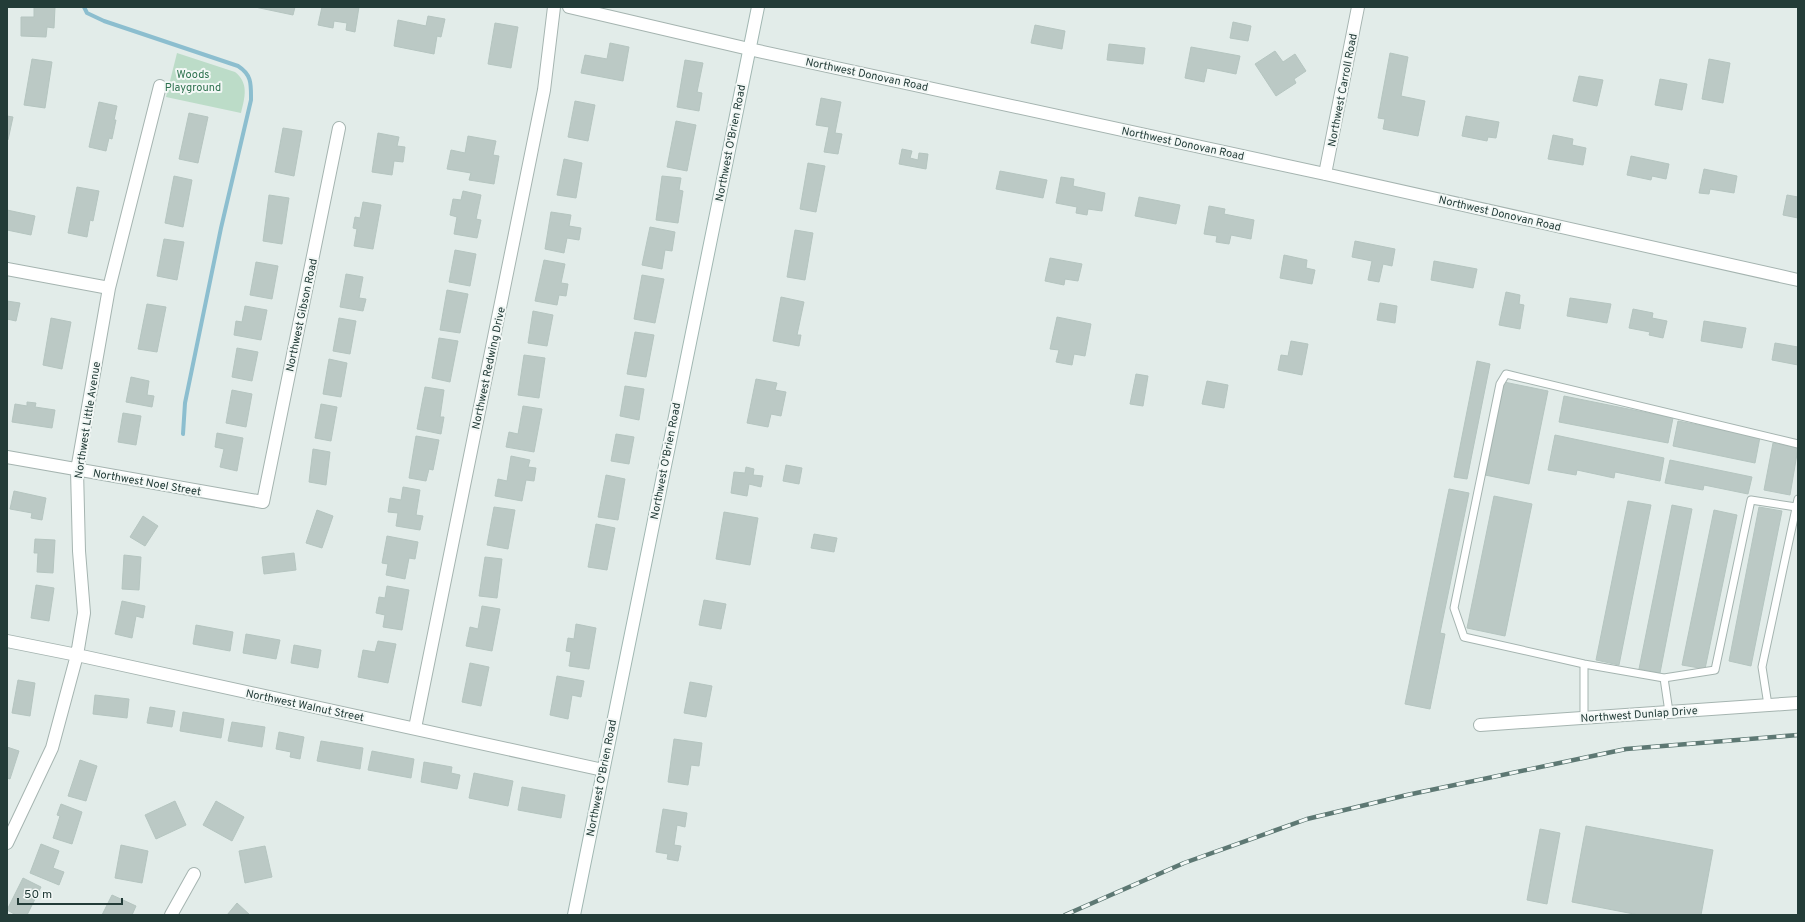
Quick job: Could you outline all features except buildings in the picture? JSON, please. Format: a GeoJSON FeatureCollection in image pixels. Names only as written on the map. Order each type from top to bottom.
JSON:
{"type":"FeatureCollection","features":[{"type":"Feature","properties":{"kind":"street","name":"Northwest Redwing Drive"},"geometry":{"type":"LineString","coordinates":[[414,728],[544,90],[554,7]]}},
{"type":"Feature","properties":{"kind":"street","name":"Northwest Donovan Road"},"geometry":{"type":"LineString","coordinates":[[569,7],[749,49],[1326,174],[1798,280]]}},
{"type":"Feature","properties":{"kind":"street","name":"Northwest O'Brien Road"},"geometry":{"type":"LineString","coordinates":[[574,915],[758,7]]}},
{"type":"Feature","properties":{"kind":"street","name":"Northwest Carroll Road"},"geometry":{"type":"LineString","coordinates":[[1326,174],[1358,7]]}},
{"type":"Feature","properties":{"kind":"street","name":"Northwest Little Avenue"},"geometry":{"type":"LineString","coordinates":[[7,842],[52,748],[77,655],[84,613],[79,551],[77,470],[109,288],[160,86]]}},
{"type":"Feature","properties":{"kind":"street","name":"Northwest Gibson Road"},"geometry":{"type":"LineString","coordinates":[[263,502],[340,128]]}},
{"type":"Feature","properties":{"kind":"street"},"geometry":{"type":"LineString","coordinates":[[7,269],[109,288]]}},
{"type":"Feature","properties":{"kind":"street","name":"Northwest Noel Street"},"geometry":{"type":"LineString","coordinates":[[7,456],[77,470],[263,502]]}},
{"type":"Feature","properties":{"kind":"street","name":"Northwest Walnut Street"},"geometry":{"type":"LineString","coordinates":[[7,641],[603,770]]}},
{"type":"Feature","properties":{"kind":"street","name":"Northwest Dunlap Drive"},"geometry":{"type":"LineString","coordinates":[[1480,725],[1798,703]]}},
{"type":"Feature","properties":{"kind":"street"},"geometry":{"type":"LineString","coordinates":[[171,915],[194,874]]}},
{"type":"Feature","properties":{"kind":"lane"},"geometry":{"type":"LineString","coordinates":[[1796,507],[1751,500],[1715,670],[1664,678],[1584,664],[1464,637],[1454,608],[1500,384],[1506,374],[1798,444]]}},
{"type":"Feature","properties":{"kind":"lane"},"geometry":{"type":"LineString","coordinates":[[1768,705],[1762,667],[1798,499]]}},
{"type":"Feature","properties":{"kind":"lane"},"geometry":{"type":"LineString","coordinates":[[1584,664],[1584,718]]}},
{"type":"Feature","properties":{"kind":"lane"},"geometry":{"type":"LineString","coordinates":[[1664,678],[1669,712]]}},
{"type":"Feature","properties":{"kind":"green space","name":"Woods Playground"},"geometry":{"type":"Polygon","coordinates":[[[177,53],[235,72],[242,81],[245,91],[241,113],[166,97],[177,53]]]}},
{"type":"Feature","properties":{"kind":"waterway"},"geometry":{"type":"LineString","coordinates":[[84,7],[87,13],[104,21],[238,66],[243,69],[250,80],[251,100],[221,228],[185,403],[183,434]]}},
{"type":"Feature","properties":{"kind":"railway"},"geometry":{"type":"LineString","coordinates":[[1065,915],[1184,863],[1307,819],[1407,795],[1626,749],[1798,735]]}}]}
